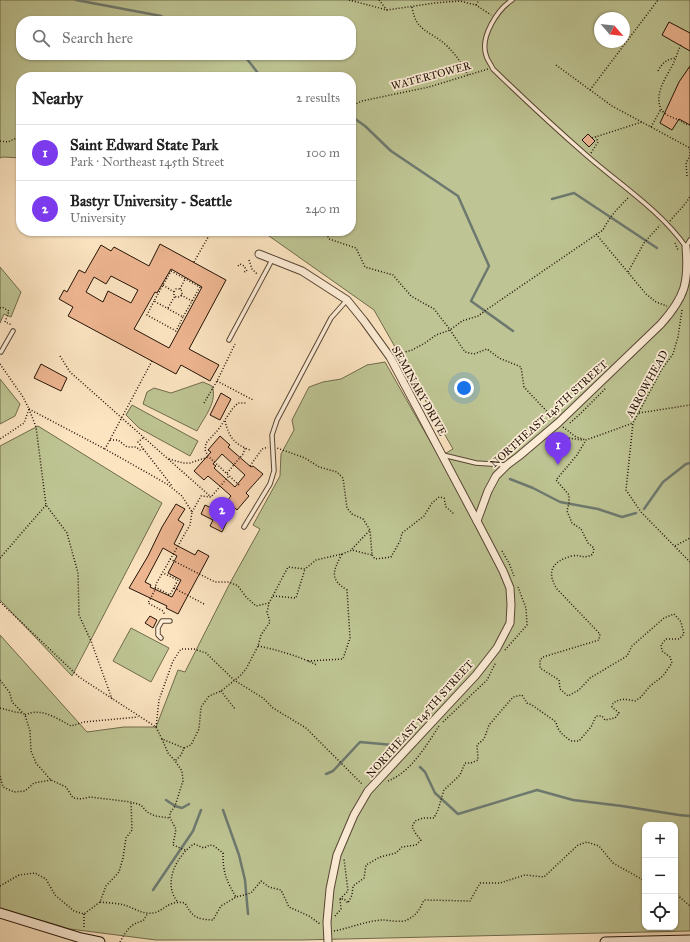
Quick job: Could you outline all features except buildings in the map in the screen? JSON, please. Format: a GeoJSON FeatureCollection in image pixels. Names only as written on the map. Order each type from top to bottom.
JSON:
{"type":"FeatureCollection","features":[{"type":"Feature","properties":{"kind":"main road"},"geometry":{"type":"LineString","coordinates":[[0,913],[98,942]]}},
{"type":"Feature","properties":{"kind":"main road"},"geometry":{"type":"LineString","coordinates":[[605,942],[690,940]]}},
{"type":"Feature","properties":{"kind":"street","name":"NORTHEAST 145TH STREET"},"geometry":{"type":"LineString","coordinates":[[328,942],[327,922],[330,889],[337,855],[354,815],[368,791],[476,675],[497,648],[510,623],[510,588],[504,571],[477,521],[488,490],[496,476],[507,465],[558,423],[662,324],[675,309],[682,295],[687,279],[688,264],[686,247]]}},
{"type":"Feature","properties":{"kind":"street","name":"SEMINARY DRIVE"},"geometry":{"type":"LineString","coordinates":[[259,254],[302,272],[347,300],[390,357],[477,521]]}},
{"type":"Feature","properties":{"kind":"lane"},"geometry":{"type":"LineString","coordinates":[[512,0],[507,3],[495,17],[486,36],[485,54],[493,69],[589,157],[675,232],[686,247],[690,240]]}},
{"type":"Feature","properties":{"kind":"lane"},"geometry":{"type":"LineString","coordinates":[[229,340],[272,260]]}},
{"type":"Feature","properties":{"kind":"lane"},"geometry":{"type":"LineString","coordinates":[[244,527],[270,484],[274,471],[272,435],[277,420],[331,318],[347,300]]}},
{"type":"Feature","properties":{"kind":"lane"},"geometry":{"type":"LineString","coordinates":[[1,352],[13,331]]}},
{"type":"Feature","properties":{"kind":"lane"},"geometry":{"type":"LineString","coordinates":[[442,454],[476,462],[507,465]]}},
{"type":"Feature","properties":{"kind":"lane"},"geometry":{"type":"LineString","coordinates":[[161,638],[158,635],[158,628],[162,621],[168,620]]}},
{"type":"Feature","properties":{"kind":"path"},"geometry":{"type":"LineString","coordinates":[[349,0],[387,10],[460,1],[476,5],[495,17]]}},
{"type":"Feature","properties":{"kind":"path"},"geometry":{"type":"LineString","coordinates":[[379,0],[387,10]]}},
{"type":"Feature","properties":{"kind":"path"},"geometry":{"type":"LineString","coordinates":[[476,5],[479,0]]}},
{"type":"Feature","properties":{"kind":"path"},"geometry":{"type":"LineString","coordinates":[[590,90],[658,0]]}},
{"type":"Feature","properties":{"kind":"path"},"geometry":{"type":"LineString","coordinates":[[412,7],[414,17],[420,27],[459,57],[468,75]]}},
{"type":"Feature","properties":{"kind":"path"},"geometry":{"type":"LineString","coordinates":[[651,127],[661,109],[660,97],[662,85],[681,46]]}},
{"type":"Feature","properties":{"kind":"path"},"geometry":{"type":"LineString","coordinates":[[658,71],[669,59],[676,58]]}},
{"type":"Feature","properties":{"kind":"path"},"geometry":{"type":"LineString","coordinates":[[556,65],[620,110],[690,148],[690,156],[686,163],[687,176]]}},
{"type":"Feature","properties":{"kind":"path","name":"WATERTOWER"},"geometry":{"type":"LineString","coordinates":[[356,104],[362,101],[429,87],[492,67]]}},
{"type":"Feature","properties":{"kind":"path"},"geometry":{"type":"LineString","coordinates":[[661,109],[684,124],[690,125]]}},
{"type":"Feature","properties":{"kind":"path"},"geometry":{"type":"LineString","coordinates":[[592,138],[642,122]]}},
{"type":"Feature","properties":{"kind":"path"},"geometry":{"type":"LineString","coordinates":[[589,157],[598,142],[596,137]]}},
{"type":"Feature","properties":{"kind":"path"},"geometry":{"type":"LineString","coordinates":[[0,141],[8,142],[16,138]]}},
{"type":"Feature","properties":{"kind":"path"},"geometry":{"type":"LineString","coordinates":[[390,357],[412,350],[426,343],[436,335],[450,330],[462,322],[478,316],[490,308],[603,230],[611,215],[632,193]]}},
{"type":"Feature","properties":{"kind":"path"},"geometry":{"type":"LineString","coordinates":[[671,221],[677,212],[684,207],[690,196]]}},
{"type":"Feature","properties":{"kind":"path"},"geometry":{"type":"LineString","coordinates":[[628,272],[647,238],[662,224]]}},
{"type":"Feature","properties":{"kind":"path"},"geometry":{"type":"LineString","coordinates":[[596,234],[646,294],[656,302],[669,306],[666,310]]}},
{"type":"Feature","properties":{"kind":"path"},"geometry":{"type":"LineString","coordinates":[[194,262],[209,236]]}},
{"type":"Feature","properties":{"kind":"path"},"geometry":{"type":"LineString","coordinates":[[328,236],[329,239],[356,248],[365,267],[393,275],[411,296],[434,309],[465,352],[474,354],[487,349],[499,358],[522,367],[524,387],[558,423],[576,437],[586,440]]}},
{"type":"Feature","properties":{"kind":"path"},"geometry":{"type":"LineString","coordinates":[[672,237],[679,256]]}},
{"type":"Feature","properties":{"kind":"path"},"geometry":{"type":"LineString","coordinates":[[249,260],[252,269],[257,274]]}},
{"type":"Feature","properties":{"kind":"path"},"geometry":{"type":"LineString","coordinates":[[238,266],[240,264],[244,266],[247,271],[243,272]]}},
{"type":"Feature","properties":{"kind":"path"},"geometry":{"type":"LineString","coordinates":[[171,271],[186,278],[200,287],[176,331],[147,315],[171,271]]}},
{"type":"Feature","properties":{"kind":"path"},"geometry":{"type":"LineString","coordinates":[[174,292],[180,289],[186,278]]}},
{"type":"Feature","properties":{"kind":"path"},"geometry":{"type":"LineString","coordinates":[[163,285],[174,292],[175,296],[168,309]]}},
{"type":"Feature","properties":{"kind":"path"},"geometry":{"type":"LineString","coordinates":[[180,289],[182,293],[181,295]]}},
{"type":"Feature","properties":{"kind":"path"},"geometry":{"type":"LineString","coordinates":[[175,296],[179,297],[181,295],[192,301]]}},
{"type":"Feature","properties":{"kind":"path"},"geometry":{"type":"LineString","coordinates":[[154,301],[183,317]]}},
{"type":"Feature","properties":{"kind":"path"},"geometry":{"type":"LineString","coordinates":[[0,308],[2,307],[9,312],[5,322],[14,326]]}},
{"type":"Feature","properties":{"kind":"path","name":"ARROWHEAD"},"geometry":{"type":"LineString","coordinates":[[678,316],[682,310],[678,338],[673,354],[662,369],[633,423],[626,490],[641,512],[690,562]]}},
{"type":"Feature","properties":{"kind":"path"},"geometry":{"type":"LineString","coordinates":[[204,403],[217,381],[235,344]]}},
{"type":"Feature","properties":{"kind":"path"},"geometry":{"type":"LineString","coordinates":[[60,356],[70,372],[211,497]]}},
{"type":"Feature","properties":{"kind":"path"},"geometry":{"type":"LineString","coordinates":[[105,449],[152,361]]}},
{"type":"Feature","properties":{"kind":"path"},"geometry":{"type":"LineString","coordinates":[[0,364],[23,397],[36,427],[46,505],[67,533],[78,573],[79,615],[112,698]]}},
{"type":"Feature","properties":{"kind":"path"},"geometry":{"type":"LineString","coordinates":[[217,381],[253,400]]}},
{"type":"Feature","properties":{"kind":"path"},"geometry":{"type":"LineString","coordinates":[[570,423],[582,413],[610,384]]}},
{"type":"Feature","properties":{"kind":"path"},"geometry":{"type":"LineString","coordinates":[[239,485],[208,456],[205,450],[206,443],[225,421],[233,408],[238,403],[247,404]]}},
{"type":"Feature","properties":{"kind":"path"},"geometry":{"type":"LineString","coordinates":[[639,413],[690,405]]}},
{"type":"Feature","properties":{"kind":"path"},"geometry":{"type":"LineString","coordinates":[[0,439],[24,423],[29,409]]}},
{"type":"Feature","properties":{"kind":"path"},"geometry":{"type":"LineString","coordinates":[[29,409],[105,449],[176,490]]}},
{"type":"Feature","properties":{"kind":"path"},"geometry":{"type":"LineString","coordinates":[[225,421],[227,431],[230,436],[242,446],[250,450]]}},
{"type":"Feature","properties":{"kind":"path"},"geometry":{"type":"LineString","coordinates":[[564,428],[553,436],[586,440],[633,423]]}},
{"type":"Feature","properties":{"kind":"path"},"geometry":{"type":"LineString","coordinates":[[143,438],[138,442],[167,481],[189,505],[192,512]]}},
{"type":"Feature","properties":{"kind":"path"},"geometry":{"type":"LineString","coordinates":[[110,440],[118,440],[127,447],[136,447],[140,450],[144,449]]}},
{"type":"Feature","properties":{"kind":"path"},"geometry":{"type":"LineString","coordinates":[[340,899],[344,899],[348,903],[351,899],[353,886],[364,878],[366,865],[380,857],[396,853],[402,847],[416,845],[421,840],[412,827],[415,820],[434,818],[440,805],[444,790],[460,775],[465,763],[471,763],[478,760],[477,745],[484,739],[489,725],[513,697],[522,695],[527,703],[556,722],[557,729],[571,741],[579,741],[591,727],[596,716],[602,716],[605,720],[615,718],[618,713],[612,707],[613,703],[617,700],[624,699],[635,701],[641,697],[650,686],[663,676],[672,663],[670,657],[662,651],[661,645],[666,639],[679,639],[684,634],[681,622],[674,614],[664,618],[632,646],[627,656],[590,678],[580,690],[568,696],[560,689],[559,680],[540,668],[540,660],[543,657],[599,640],[600,634],[557,589],[552,581],[551,572],[554,565],[560,560],[573,556],[588,558],[593,554],[594,548],[588,543],[581,530],[572,523],[567,511],[569,495],[556,480],[577,455],[586,440]]}},
{"type":"Feature","properties":{"kind":"path"},"geometry":{"type":"LineString","coordinates":[[227,473],[243,454],[245,449],[242,446]]}},
{"type":"Feature","properties":{"kind":"path"},"geometry":{"type":"LineString","coordinates":[[250,466],[262,449],[272,447],[292,452],[319,467],[337,472],[343,478],[347,508],[352,514],[363,519],[370,530],[372,555]]}},
{"type":"Feature","properties":{"kind":"path"},"geometry":{"type":"LineString","coordinates":[[168,459],[183,463],[190,463],[208,456]]}},
{"type":"Feature","properties":{"kind":"path"},"geometry":{"type":"LineString","coordinates":[[211,497],[229,475]]}},
{"type":"Feature","properties":{"kind":"path"},"geometry":{"type":"LineString","coordinates":[[168,620],[162,611],[148,603],[162,572],[190,525],[192,512],[201,496],[211,497]]}},
{"type":"Feature","properties":{"kind":"path"},"geometry":{"type":"LineString","coordinates":[[352,550],[372,555],[375,559],[391,557],[402,533],[424,516],[432,503],[439,497],[444,498],[446,507],[454,514]]}},
{"type":"Feature","properties":{"kind":"path"},"geometry":{"type":"LineString","coordinates":[[0,558],[46,505]]}},
{"type":"Feature","properties":{"kind":"path"},"geometry":{"type":"LineString","coordinates":[[274,596],[296,598],[305,569],[316,560],[352,550],[370,530]]}},
{"type":"Feature","properties":{"kind":"path"},"geometry":{"type":"LineString","coordinates":[[675,546],[690,538]]}},
{"type":"Feature","properties":{"kind":"path"},"geometry":{"type":"LineString","coordinates":[[501,550],[509,563],[515,578]]}},
{"type":"Feature","properties":{"kind":"path"},"geometry":{"type":"LineString","coordinates":[[308,661],[343,658],[350,638],[347,590],[338,584],[334,577],[336,565],[342,554]]}},
{"type":"Feature","properties":{"kind":"path"},"geometry":{"type":"LineString","coordinates":[[170,558],[215,582],[229,582],[238,586],[246,597],[256,606],[269,603]]}},
{"type":"Feature","properties":{"kind":"path"},"geometry":{"type":"LineString","coordinates":[[162,739],[184,748],[192,745],[199,729],[201,707],[209,696],[221,691],[240,676],[246,669],[258,646],[261,635],[270,622],[266,612],[269,603],[288,567],[305,569]]}},
{"type":"Feature","properties":{"kind":"path"},"geometry":{"type":"LineString","coordinates":[[156,587],[170,595],[178,580],[162,572]]}},
{"type":"Feature","properties":{"kind":"path"},"geometry":{"type":"LineString","coordinates":[[504,651],[527,625],[526,608],[517,585]]}},
{"type":"Feature","properties":{"kind":"path"},"geometry":{"type":"LineString","coordinates":[[174,588],[204,604]]}},
{"type":"Feature","properties":{"kind":"path"},"geometry":{"type":"LineString","coordinates":[[0,602],[79,677],[156,728],[168,754],[182,771],[183,781],[178,791],[175,806],[170,813],[170,818],[176,829],[173,845],[185,850]]}},
{"type":"Feature","properties":{"kind":"path"},"geometry":{"type":"LineString","coordinates":[[258,646],[272,648],[317,665]]}},
{"type":"Feature","properties":{"kind":"path"},"geometry":{"type":"LineString","coordinates":[[156,728],[159,700],[173,661],[181,649],[194,648],[206,653],[234,680],[263,698],[273,708],[306,728],[368,791]]}},
{"type":"Feature","properties":{"kind":"path"},"geometry":{"type":"LineString","coordinates":[[385,782],[399,777],[414,761],[440,725],[487,680],[499,656]]}},
{"type":"Feature","properties":{"kind":"path"},"geometry":{"type":"LineString","coordinates":[[0,680],[10,693],[12,702],[25,715],[30,731],[31,751],[36,763],[51,780],[66,788],[73,798],[131,802],[141,805],[147,812],[155,816],[170,818]]}},
{"type":"Feature","properties":{"kind":"path"},"geometry":{"type":"LineString","coordinates":[[221,691],[235,709]]}},
{"type":"Feature","properties":{"kind":"path"},"geometry":{"type":"LineString","coordinates":[[0,708],[23,713]]}},
{"type":"Feature","properties":{"kind":"path"},"geometry":{"type":"LineString","coordinates":[[25,715],[32,712],[46,713],[71,726],[84,722],[140,717]]}},
{"type":"Feature","properties":{"kind":"path"},"geometry":{"type":"LineString","coordinates":[[175,761],[181,755],[184,748]]}},
{"type":"Feature","properties":{"kind":"path"},"geometry":{"type":"LineString","coordinates":[[0,776],[0,782],[3,787],[14,792],[25,791],[34,784],[51,780]]}},
{"type":"Feature","properties":{"kind":"path"},"geometry":{"type":"LineString","coordinates":[[84,914],[100,902],[106,886],[119,872],[126,838],[132,830],[131,802]]}},
{"type":"Feature","properties":{"kind":"path"},"geometry":{"type":"LineString","coordinates":[[334,928],[334,931],[348,928],[357,924],[380,920],[405,921],[419,911],[424,900],[470,901],[480,883],[500,883],[525,875],[544,877],[578,845],[587,842],[599,846],[613,863],[642,879]]}},
{"type":"Feature","properties":{"kind":"path"},"geometry":{"type":"LineString","coordinates":[[177,902],[172,895],[171,880],[177,863],[185,850],[194,844],[204,848],[210,845],[214,846],[223,853],[223,867],[226,879],[236,897]]}},
{"type":"Feature","properties":{"kind":"path"},"geometry":{"type":"LineString","coordinates":[[335,916],[340,909],[340,899],[348,891],[344,855]]}},
{"type":"Feature","properties":{"kind":"path"},"geometry":{"type":"LineString","coordinates":[[0,886],[19,875],[34,872],[46,879],[55,895],[74,911],[84,914]]}},
{"type":"Feature","properties":{"kind":"path"},"geometry":{"type":"LineString","coordinates":[[100,902],[124,905],[148,913],[158,912],[167,905],[177,902],[185,903],[190,913],[200,919],[213,920],[221,906],[236,897],[251,893],[261,881],[269,887],[281,890],[289,907],[309,916],[323,926]]}},
{"type":"Feature","properties":{"kind":"path"},"geometry":{"type":"LineString","coordinates":[[676,894],[690,906]]}},
{"type":"Feature","properties":{"kind":"path"},"geometry":{"type":"LineString","coordinates":[[120,942],[127,930],[135,922],[143,921],[148,913]]}},
{"type":"Feature","properties":{"kind":"path"},"geometry":{"type":"LineString","coordinates":[[84,914],[84,929]]}},
{"type":"Feature","properties":{"kind":"green space"},"geometry":{"type":"Polygon","coordinates":[[[0,0],[690,0],[690,931],[300,940],[156,940],[70,929],[0,908],[0,635],[87,732],[124,727],[156,727],[178,670],[185,672],[230,583],[260,529],[253,525],[280,476],[281,454],[294,430],[292,420],[309,387],[323,382],[341,379],[367,365],[385,362],[439,457],[453,449],[374,310],[269,236],[356,236],[356,72],[16,72],[16,158],[0,158],[0,0]]]}},
{"type":"Feature","properties":{"kind":"green space"},"geometry":{"type":"Polygon","coordinates":[[[0,267],[21,292],[11,317],[4,314],[0,323],[0,267]]]}},
{"type":"Feature","properties":{"kind":"green space"},"geometry":{"type":"Polygon","coordinates":[[[0,379],[20,404],[15,416],[0,424],[0,379]]]}},
{"type":"Feature","properties":{"kind":"green space"},"geometry":{"type":"Polygon","coordinates":[[[203,382],[212,386],[213,398],[212,404],[197,431],[143,404],[147,392],[154,388],[171,393],[203,382]]]}},
{"type":"Feature","properties":{"kind":"green space"},"geometry":{"type":"Polygon","coordinates":[[[132,405],[198,441],[190,456],[139,428],[126,415],[132,405]]]}},
{"type":"Feature","properties":{"kind":"green space"},"geometry":{"type":"Polygon","coordinates":[[[38,426],[162,503],[72,676],[0,600],[0,446],[38,426]]]}},
{"type":"Feature","properties":{"kind":"green space"},"geometry":{"type":"Polygon","coordinates":[[[131,628],[169,648],[151,682],[113,661],[131,628]]]}},
{"type":"Feature","properties":{"kind":"waterway"},"geometry":{"type":"LineString","coordinates":[[76,0],[161,16]]}},
{"type":"Feature","properties":{"kind":"waterway"},"geometry":{"type":"LineString","coordinates":[[248,60],[257,72]]}},
{"type":"Feature","properties":{"kind":"waterway"},"geometry":{"type":"LineString","coordinates":[[356,120],[365,126],[391,151],[458,196],[489,266],[471,301],[513,331]]}},
{"type":"Feature","properties":{"kind":"waterway"},"geometry":{"type":"LineString","coordinates":[[552,199],[574,193],[657,248]]}},
{"type":"Feature","properties":{"kind":"waterway"},"geometry":{"type":"LineString","coordinates":[[644,509],[663,482],[686,464],[690,463]]}},
{"type":"Feature","properties":{"kind":"waterway"},"geometry":{"type":"LineString","coordinates":[[510,479],[533,488],[560,502],[598,509],[622,517],[636,513]]}},
{"type":"Feature","properties":{"kind":"waterway"},"geometry":{"type":"LineString","coordinates":[[326,774],[333,771],[360,742],[393,745],[399,748]]}},
{"type":"Feature","properties":{"kind":"waterway"},"geometry":{"type":"LineString","coordinates":[[420,767],[425,772],[435,793],[458,814],[537,790],[573,800],[690,816]]}},
{"type":"Feature","properties":{"kind":"waterway"},"geometry":{"type":"LineString","coordinates":[[166,800],[175,806],[182,808],[189,804]]}},
{"type":"Feature","properties":{"kind":"waterway"},"geometry":{"type":"LineString","coordinates":[[153,890],[193,831],[201,810]]}},
{"type":"Feature","properties":{"kind":"waterway"},"geometry":{"type":"LineString","coordinates":[[223,810],[239,855],[245,880],[248,914]]}},
{"type":"Feature","properties":{"kind":"place","name":"Saint Edward State Park"},"geometry":{"type":"Point","coordinates":[558,465]}},
{"type":"Feature","properties":{"kind":"place","name":"Bastyr University - Seattle"},"geometry":{"type":"Point","coordinates":[222,530]}}]}
